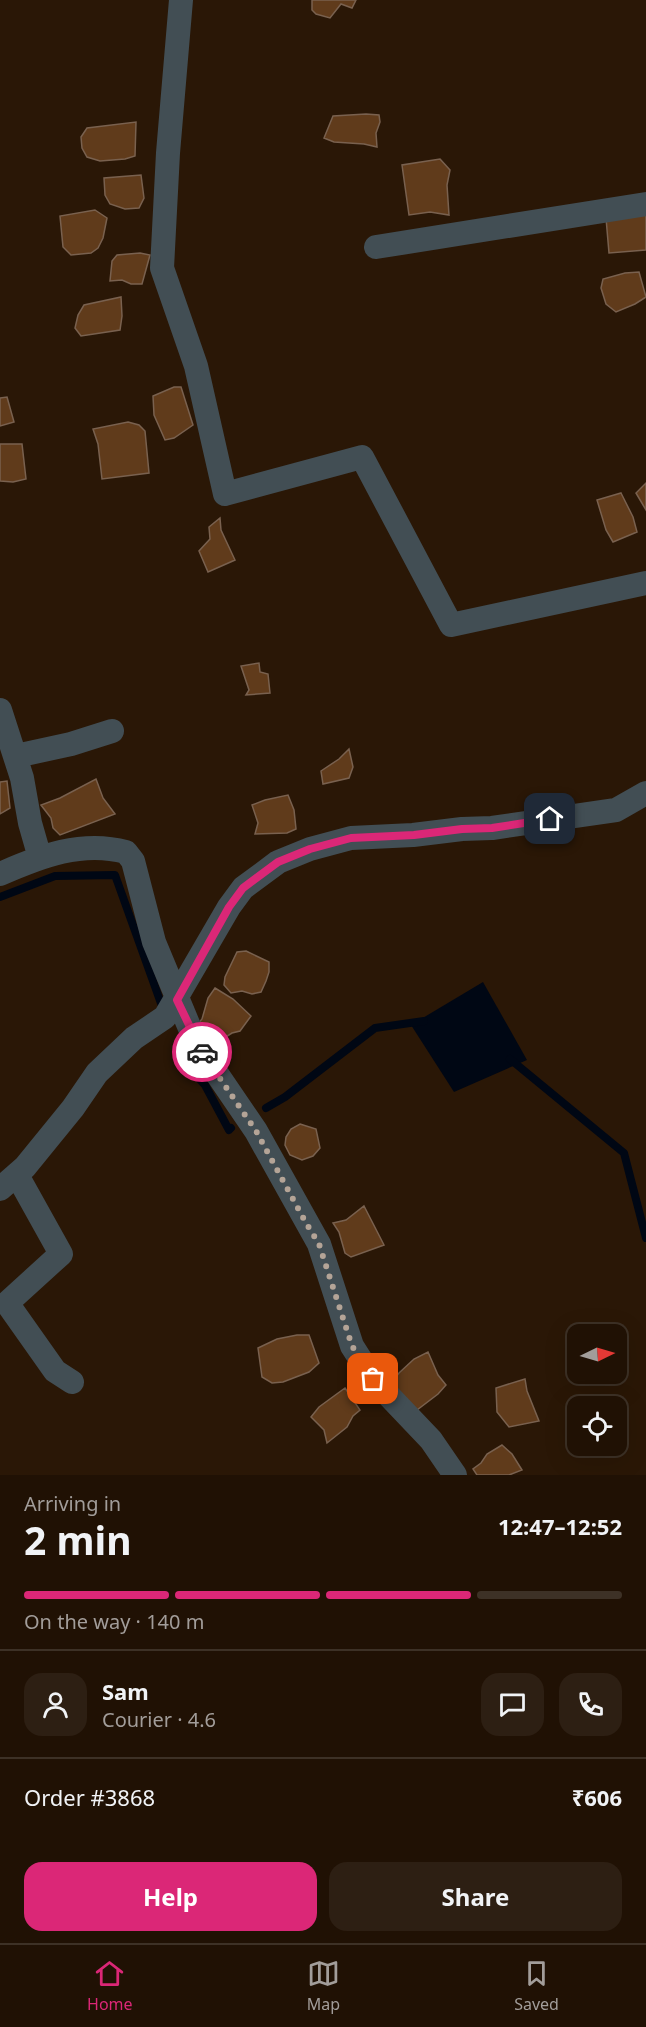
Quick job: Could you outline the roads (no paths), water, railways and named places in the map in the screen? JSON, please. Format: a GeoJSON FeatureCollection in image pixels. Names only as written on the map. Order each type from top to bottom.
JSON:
{"type":"FeatureCollection","features":[{"type":"Feature","properties":{"kind":"street"},"geometry":{"type":"LineString","coordinates":[[181,0],[168,153],[162,268],[196,366],[225,494],[362,457],[451,626],[646,583]]}},
{"type":"Feature","properties":{"kind":"street"},"geometry":{"type":"LineString","coordinates":[[376,247],[646,204]]}},
{"type":"Feature","properties":{"kind":"street"},"geometry":{"type":"LineString","coordinates":[[0,710],[22,778],[30,823],[40,858]]}},
{"type":"Feature","properties":{"kind":"street"},"geometry":{"type":"LineString","coordinates":[[16,756],[71,744],[112,731]]}},
{"type":"Feature","properties":{"kind":"street"},"geometry":{"type":"LineString","coordinates":[[72,1382],[55,1371],[7,1303],[61,1254],[8,1182],[73,1108],[97,1072],[135,1038],[165,1017],[177,1000],[229,907],[243,888],[278,862],[310,849],[351,838],[492,828],[616,810],[646,793]]}},
{"type":"Feature","properties":{"kind":"street"},"geometry":{"type":"LineString","coordinates":[[0,874],[40,858],[96,846],[126,852],[133,861],[154,942],[196,1043],[256,1131],[319,1244],[352,1346],[373,1379],[431,1440],[455,1475]]}},
{"type":"Feature","properties":{"kind":"waterway"},"geometry":{"type":"LineString","coordinates":[[0,897],[55,876],[115,875],[163,1009]]}},
{"type":"Feature","properties":{"kind":"waterway"},"geometry":{"type":"LineString","coordinates":[[266,1108],[285,1097],[375,1028],[424,1021]]}},
{"type":"Feature","properties":{"kind":"waterway"},"geometry":{"type":"LineString","coordinates":[[181,1059],[205,1085],[229,1130],[231,1128]]}},
{"type":"Feature","properties":{"kind":"waterway"},"geometry":{"type":"LineString","coordinates":[[510,1059],[624,1153],[646,1238]]}}]}
